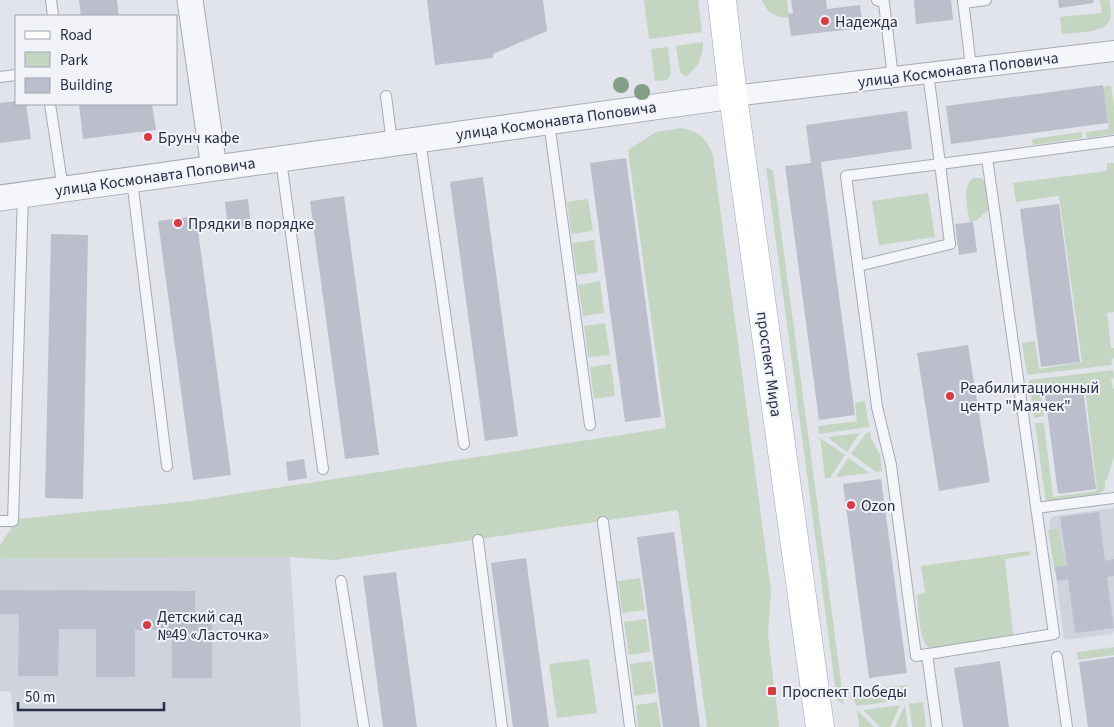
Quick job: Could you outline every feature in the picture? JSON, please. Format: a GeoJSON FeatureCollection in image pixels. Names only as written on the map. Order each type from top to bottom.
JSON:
{"type":"FeatureCollection","features":[{"type":"Feature","properties":{"kind":"main road","name":"проспект Мира"},"geometry":{"type":"LineString","coordinates":[[722,0],[733,96],[820,727]]}},
{"type":"Feature","properties":{"kind":"street"},"geometry":{"type":"LineString","coordinates":[[190,0],[214,168]]}},
{"type":"Feature","properties":{"kind":"street","name":"улица Космонавта Поповича"},"geometry":{"type":"LineString","coordinates":[[12,197],[733,96],[1114,50]]}},
{"type":"Feature","properties":{"kind":"lane"},"geometry":{"type":"LineString","coordinates":[[51,0],[54,15]]}},
{"type":"Feature","properties":{"kind":"lane"},"geometry":{"type":"LineString","coordinates":[[877,0],[884,3],[893,77]]}},
{"type":"Feature","properties":{"kind":"lane"},"geometry":{"type":"LineString","coordinates":[[971,68],[963,2],[986,0]]}},
{"type":"Feature","properties":{"kind":"lane"},"geometry":{"type":"LineString","coordinates":[[858,266],[950,244],[928,73]]}},
{"type":"Feature","properties":{"kind":"lane"},"geometry":{"type":"LineString","coordinates":[[0,77],[15,75]]}},
{"type":"Feature","properties":{"kind":"lane"},"geometry":{"type":"LineString","coordinates":[[386,96],[392,143]]}},
{"type":"Feature","properties":{"kind":"lane"},"geometry":{"type":"LineString","coordinates":[[50,105],[63,190]]}},
{"type":"Feature","properties":{"kind":"lane"},"geometry":{"type":"LineString","coordinates":[[549,122],[590,425]]}},
{"type":"Feature","properties":{"kind":"lane"},"geometry":{"type":"LineString","coordinates":[[420,139],[464,444]]}},
{"type":"Feature","properties":{"kind":"lane"},"geometry":{"type":"LineString","coordinates":[[987,158],[1054,634],[916,656],[891,465],[876,407],[846,176],[1114,141]]}},
{"type":"Feature","properties":{"kind":"lane"},"geometry":{"type":"LineString","coordinates":[[281,159],[323,469]]}},
{"type":"Feature","properties":{"kind":"lane"},"geometry":{"type":"LineString","coordinates":[[132,180],[167,466]]}},
{"type":"Feature","properties":{"kind":"lane"},"geometry":{"type":"LineString","coordinates":[[0,521],[13,521],[12,197]]}},
{"type":"Feature","properties":{"kind":"lane"},"geometry":{"type":"LineString","coordinates":[[1036,508],[1114,498]]}},
{"type":"Feature","properties":{"kind":"lane"},"geometry":{"type":"LineString","coordinates":[[603,522],[630,727]]}},
{"type":"Feature","properties":{"kind":"lane"},"geometry":{"type":"LineString","coordinates":[[478,540],[502,727]]}},
{"type":"Feature","properties":{"kind":"lane"},"geometry":{"type":"LineString","coordinates":[[340,581],[364,727]]}},
{"type":"Feature","properties":{"kind":"lane"},"geometry":{"type":"LineString","coordinates":[[927,654],[937,727]]}},
{"type":"Feature","properties":{"kind":"lane"},"geometry":{"type":"LineString","coordinates":[[1057,657],[1067,727]]}},
{"type":"Feature","properties":{"kind":"shaded area"},"geometry":{"type":"Polygon","coordinates":[[[1114,508],[1114,631],[1112,634],[1064,640],[1049,521],[1054,516],[1114,508]]]}},
{"type":"Feature","properties":{"kind":"shaded area","name":"Детский сад №49 «Ласточка»"},"geometry":{"type":"Polygon","coordinates":[[[290,557],[301,727],[14,727],[11,692],[0,691],[0,559],[290,557]]]}},
{"type":"Feature","properties":{"kind":"green space"},"geometry":{"type":"Polygon","coordinates":[[[644,0],[698,0],[702,32],[649,39],[644,0]]]}},
{"type":"Feature","properties":{"kind":"green space"},"geometry":{"type":"Polygon","coordinates":[[[762,0],[787,0],[789,17],[780,17],[772,14],[762,0]]]}},
{"type":"Feature","properties":{"kind":"green space"},"geometry":{"type":"Polygon","coordinates":[[[1100,0],[1109,0],[1111,16],[1105,26],[1091,31],[1062,34],[1060,17],[1102,13],[1100,0]]]}},
{"type":"Feature","properties":{"kind":"green space"},"geometry":{"type":"Polygon","coordinates":[[[703,42],[699,62],[686,77],[680,72],[676,46],[703,42]]]}},
{"type":"Feature","properties":{"kind":"green space"},"geometry":{"type":"Polygon","coordinates":[[[668,47],[671,74],[667,80],[655,81],[651,49],[668,47]]]}},
{"type":"Feature","properties":{"kind":"green space"},"geometry":{"type":"Polygon","coordinates":[[[1111,86],[1114,107],[1114,134],[1087,138],[1086,132],[1109,129],[1103,87],[1111,86]]]}},
{"type":"Feature","properties":{"kind":"green space"},"geometry":{"type":"Polygon","coordinates":[[[682,128],[693,131],[702,137],[713,155],[771,591],[768,634],[779,727],[707,727],[678,510],[335,560],[290,557],[0,559],[0,545],[18,519],[191,501],[666,428],[628,150],[656,132],[682,128]]]}},
{"type":"Feature","properties":{"kind":"green space"},"geometry":{"type":"Polygon","coordinates":[[[1082,132],[1082,138],[1033,145],[1032,139],[1082,132]]]}},
{"type":"Feature","properties":{"kind":"green space"},"geometry":{"type":"Polygon","coordinates":[[[1107,163],[1114,163],[1114,312],[1107,313],[1111,348],[1114,348],[1114,358],[1111,359],[1112,365],[1027,375],[1022,343],[1035,341],[1039,369],[1082,362],[1059,196],[1016,202],[1013,183],[1107,171],[1107,163]]]}},
{"type":"Feature","properties":{"kind":"green space"},"geometry":{"type":"Polygon","coordinates":[[[766,167],[773,171],[844,704],[837,700],[766,167]]]}},
{"type":"Feature","properties":{"kind":"green space"},"geometry":{"type":"Polygon","coordinates":[[[973,178],[981,178],[986,182],[989,209],[977,220],[970,223],[966,193],[969,182],[973,178]]]}},
{"type":"Feature","properties":{"kind":"green space"},"geometry":{"type":"Polygon","coordinates":[[[928,193],[935,237],[879,245],[872,201],[928,193]]]}},
{"type":"Feature","properties":{"kind":"green space"},"geometry":{"type":"Polygon","coordinates":[[[588,199],[593,231],[571,234],[567,202],[588,199]]]}},
{"type":"Feature","properties":{"kind":"green space"},"geometry":{"type":"Polygon","coordinates":[[[594,240],[598,272],[577,275],[572,243],[594,240]]]}},
{"type":"Feature","properties":{"kind":"green space"},"geometry":{"type":"Polygon","coordinates":[[[600,281],[604,313],[583,316],[578,285],[600,281]]]}},
{"type":"Feature","properties":{"kind":"green space"},"geometry":{"type":"Polygon","coordinates":[[[605,323],[610,355],[588,357],[584,326],[605,323]]]}},
{"type":"Feature","properties":{"kind":"green space"},"geometry":{"type":"Polygon","coordinates":[[[611,364],[615,396],[594,399],[590,367],[611,364]]]}},
{"type":"Feature","properties":{"kind":"green space"},"geometry":{"type":"Polygon","coordinates":[[[1113,370],[1114,378],[1111,379],[1114,389],[1114,457],[1107,480],[1105,481],[1105,489],[1098,495],[1046,503],[1035,423],[1044,423],[1053,497],[1097,491],[1085,388],[1041,393],[1044,416],[1034,418],[1029,380],[1113,370]]]}},
{"type":"Feature","properties":{"kind":"green space"},"geometry":{"type":"Polygon","coordinates":[[[865,401],[869,427],[819,434],[818,426],[857,421],[855,403],[865,401]]]}},
{"type":"Feature","properties":{"kind":"green space"},"geometry":{"type":"Polygon","coordinates":[[[870,432],[880,455],[882,471],[876,472],[851,454],[866,433],[870,432]]]}},
{"type":"Feature","properties":{"kind":"green space"},"geometry":{"type":"Polygon","coordinates":[[[860,433],[847,452],[827,437],[860,433]]]}},
{"type":"Feature","properties":{"kind":"green space"},"geometry":{"type":"Polygon","coordinates":[[[820,438],[845,455],[830,478],[825,478],[820,438]]]}},
{"type":"Feature","properties":{"kind":"green space"},"geometry":{"type":"Polygon","coordinates":[[[848,458],[870,473],[836,477],[848,458]]]}},
{"type":"Feature","properties":{"kind":"green space"},"geometry":{"type":"Polygon","coordinates":[[[1059,529],[1066,571],[1055,573],[1048,530],[1059,529]]]}},
{"type":"Feature","properties":{"kind":"green space"},"geometry":{"type":"Polygon","coordinates":[[[1029,551],[1030,555],[1005,559],[1013,635],[994,637],[995,643],[931,649],[927,646],[921,633],[917,596],[925,592],[921,566],[1029,551]]]}},
{"type":"Feature","properties":{"kind":"green space"},"geometry":{"type":"Polygon","coordinates":[[[640,578],[645,610],[622,613],[618,581],[640,578]]]}},
{"type":"Feature","properties":{"kind":"green space"},"geometry":{"type":"Polygon","coordinates":[[[646,619],[650,652],[629,655],[624,622],[646,619]]]}},
{"type":"Feature","properties":{"kind":"green space"},"geometry":{"type":"Polygon","coordinates":[[[1114,647],[1114,655],[1078,660],[1077,652],[1114,647]]]}},
{"type":"Feature","properties":{"kind":"green space"},"geometry":{"type":"Polygon","coordinates":[[[589,659],[597,713],[557,718],[549,664],[589,659]]]}},
{"type":"Feature","properties":{"kind":"green space"},"geometry":{"type":"Polygon","coordinates":[[[652,661],[656,693],[634,696],[630,664],[652,661]]]}},
{"type":"Feature","properties":{"kind":"green space"},"geometry":{"type":"Polygon","coordinates":[[[906,685],[903,691],[904,700],[856,706],[852,695],[870,689],[906,685]]]}},
{"type":"Feature","properties":{"kind":"green space"},"geometry":{"type":"Polygon","coordinates":[[[657,702],[661,727],[638,727],[636,705],[657,702]]]}},
{"type":"Feature","properties":{"kind":"green space"},"geometry":{"type":"Polygon","coordinates":[[[923,702],[926,727],[912,727],[909,704],[923,702]]]}},
{"type":"Feature","properties":{"kind":"green space"},"geometry":{"type":"Polygon","coordinates":[[[900,705],[890,727],[880,727],[863,710],[900,705]]]}},
{"type":"Feature","properties":{"kind":"green space"},"geometry":{"type":"Polygon","coordinates":[[[905,705],[908,727],[895,727],[905,705]]]}},
{"type":"Feature","properties":{"kind":"green space"},"geometry":{"type":"Polygon","coordinates":[[[857,710],[874,727],[859,727],[857,710]]]}},
{"type":"Feature","properties":{"kind":"building"},"geometry":{"type":"Polygon","coordinates":[[[79,0],[117,0],[119,15],[81,15],[79,0]]]}},
{"type":"Feature","properties":{"kind":"building"},"geometry":{"type":"Polygon","coordinates":[[[427,0],[543,0],[547,31],[493,54],[493,58],[435,65],[427,0]]]}},
{"type":"Feature","properties":{"kind":"building"},"geometry":{"type":"Polygon","coordinates":[[[791,0],[826,0],[827,9],[860,5],[863,28],[791,36],[788,14],[793,13],[791,0]]]}},
{"type":"Feature","properties":{"kind":"building"},"geometry":{"type":"Polygon","coordinates":[[[914,0],[951,0],[953,20],[916,24],[914,0]]]}},
{"type":"Feature","properties":{"kind":"building"},"geometry":{"type":"Polygon","coordinates":[[[1058,0],[1093,0],[1094,3],[1059,8],[1058,0]]]}},
{"type":"Feature","properties":{"kind":"building"},"geometry":{"type":"Polygon","coordinates":[[[1103,85],[1108,123],[951,144],[946,106],[1103,85]]]}},
{"type":"Feature","properties":{"kind":"building"},"geometry":{"type":"Polygon","coordinates":[[[15,101],[15,105],[26,105],[31,139],[0,143],[0,103],[15,101]]]}},
{"type":"Feature","properties":{"kind":"building"},"geometry":{"type":"Polygon","coordinates":[[[79,105],[152,105],[156,130],[83,139],[79,105]]]}},
{"type":"Feature","properties":{"kind":"building"},"geometry":{"type":"Polygon","coordinates":[[[907,111],[912,149],[821,162],[855,415],[819,420],[785,166],[811,163],[806,125],[907,111]]]}},
{"type":"Feature","properties":{"kind":"building"},"geometry":{"type":"Polygon","coordinates":[[[626,158],[661,417],[625,422],[590,163],[626,158]]]}},
{"type":"Feature","properties":{"kind":"building"},"geometry":{"type":"Polygon","coordinates":[[[483,177],[518,436],[485,441],[450,182],[483,177]]]}},
{"type":"Feature","properties":{"kind":"building"},"geometry":{"type":"Polygon","coordinates":[[[344,196],[379,455],[345,459],[310,201],[344,196]]]}},
{"type":"Feature","properties":{"kind":"building"},"geometry":{"type":"Polygon","coordinates":[[[248,199],[251,226],[228,230],[225,202],[248,199]]]}},
{"type":"Feature","properties":{"kind":"building"},"geometry":{"type":"Polygon","coordinates":[[[1059,204],[1080,362],[1041,367],[1020,209],[1059,204]]]}},
{"type":"Feature","properties":{"kind":"building"},"geometry":{"type":"Polygon","coordinates":[[[196,216],[231,475],[193,480],[158,221],[196,216]]]}},
{"type":"Feature","properties":{"kind":"building"},"geometry":{"type":"Polygon","coordinates":[[[973,222],[977,252],[959,255],[955,224],[973,222]]]}},
{"type":"Feature","properties":{"kind":"building"},"geometry":{"type":"Polygon","coordinates":[[[51,234],[88,235],[83,499],[45,498],[51,234]]]}},
{"type":"Feature","properties":{"kind":"building","name":"Реабилитационный центр \"Маячек\""},"geometry":{"type":"Polygon","coordinates":[[[968,345],[990,482],[939,491],[917,353],[968,345]]]}},
{"type":"Feature","properties":{"kind":"building"},"geometry":{"type":"Polygon","coordinates":[[[1083,390],[1096,489],[1058,494],[1045,395],[1083,390]]]}},
{"type":"Feature","properties":{"kind":"building"},"geometry":{"type":"Polygon","coordinates":[[[304,459],[307,478],[288,481],[286,462],[304,459]]]}},
{"type":"Feature","properties":{"kind":"building"},"geometry":{"type":"Polygon","coordinates":[[[881,479],[907,673],[869,678],[843,484],[881,479]]]}},
{"type":"Feature","properties":{"kind":"building"},"geometry":{"type":"Polygon","coordinates":[[[1099,512],[1105,561],[1114,559],[1114,576],[1107,577],[1114,628],[1075,633],[1068,579],[1057,581],[1055,567],[1067,565],[1060,517],[1099,512]]]}},
{"type":"Feature","properties":{"kind":"building"},"geometry":{"type":"Polygon","coordinates":[[[674,532],[700,727],[663,727],[637,537],[674,532]]]}},
{"type":"Feature","properties":{"kind":"building"},"geometry":{"type":"Polygon","coordinates":[[[526,558],[549,727],[513,727],[491,563],[526,558]]]}},
{"type":"Feature","properties":{"kind":"building"},"geometry":{"type":"Polygon","coordinates":[[[396,572],[417,727],[383,727],[363,576],[396,572]]]}},
{"type":"Feature","properties":{"kind":"building"},"geometry":{"type":"Polygon","coordinates":[[[0,590],[195,591],[195,616],[212,616],[212,678],[172,678],[172,630],[135,630],[135,677],[96,677],[96,629],[59,629],[58,676],[18,676],[19,614],[0,614],[0,590]]]}},
{"type":"Feature","properties":{"kind":"building"},"geometry":{"type":"Polygon","coordinates":[[[1114,657],[1114,727],[1088,727],[1079,662],[1114,657]]]}},
{"type":"Feature","properties":{"kind":"building"},"geometry":{"type":"Polygon","coordinates":[[[1000,661],[1009,727],[963,727],[954,668],[1000,661]]]}},
{"type":"Feature","properties":{"kind":"place","name":"Надежда"},"geometry":{"type":"Point","coordinates":[825,21]}},
{"type":"Feature","properties":{"kind":"place","name":"Брунч кафе"},"geometry":{"type":"Point","coordinates":[148,137]}},
{"type":"Feature","properties":{"kind":"place","name":"Прядки в порядке"},"geometry":{"type":"Point","coordinates":[178,223]}},
{"type":"Feature","properties":{"kind":"place","name":"Реабилитационный центр \"Маячек\""},"geometry":{"type":"Point","coordinates":[950,396]}},
{"type":"Feature","properties":{"kind":"place","name":"Ozon"},"geometry":{"type":"Point","coordinates":[851,505]}},
{"type":"Feature","properties":{"kind":"place","name":"Детский сад №49 «Ласточка»"},"geometry":{"type":"Point","coordinates":[147,625]}},
{"type":"Feature","properties":{"kind":"place","name":"Проспект Победы"},"geometry":{"type":"Point","coordinates":[772,691]}}]}
